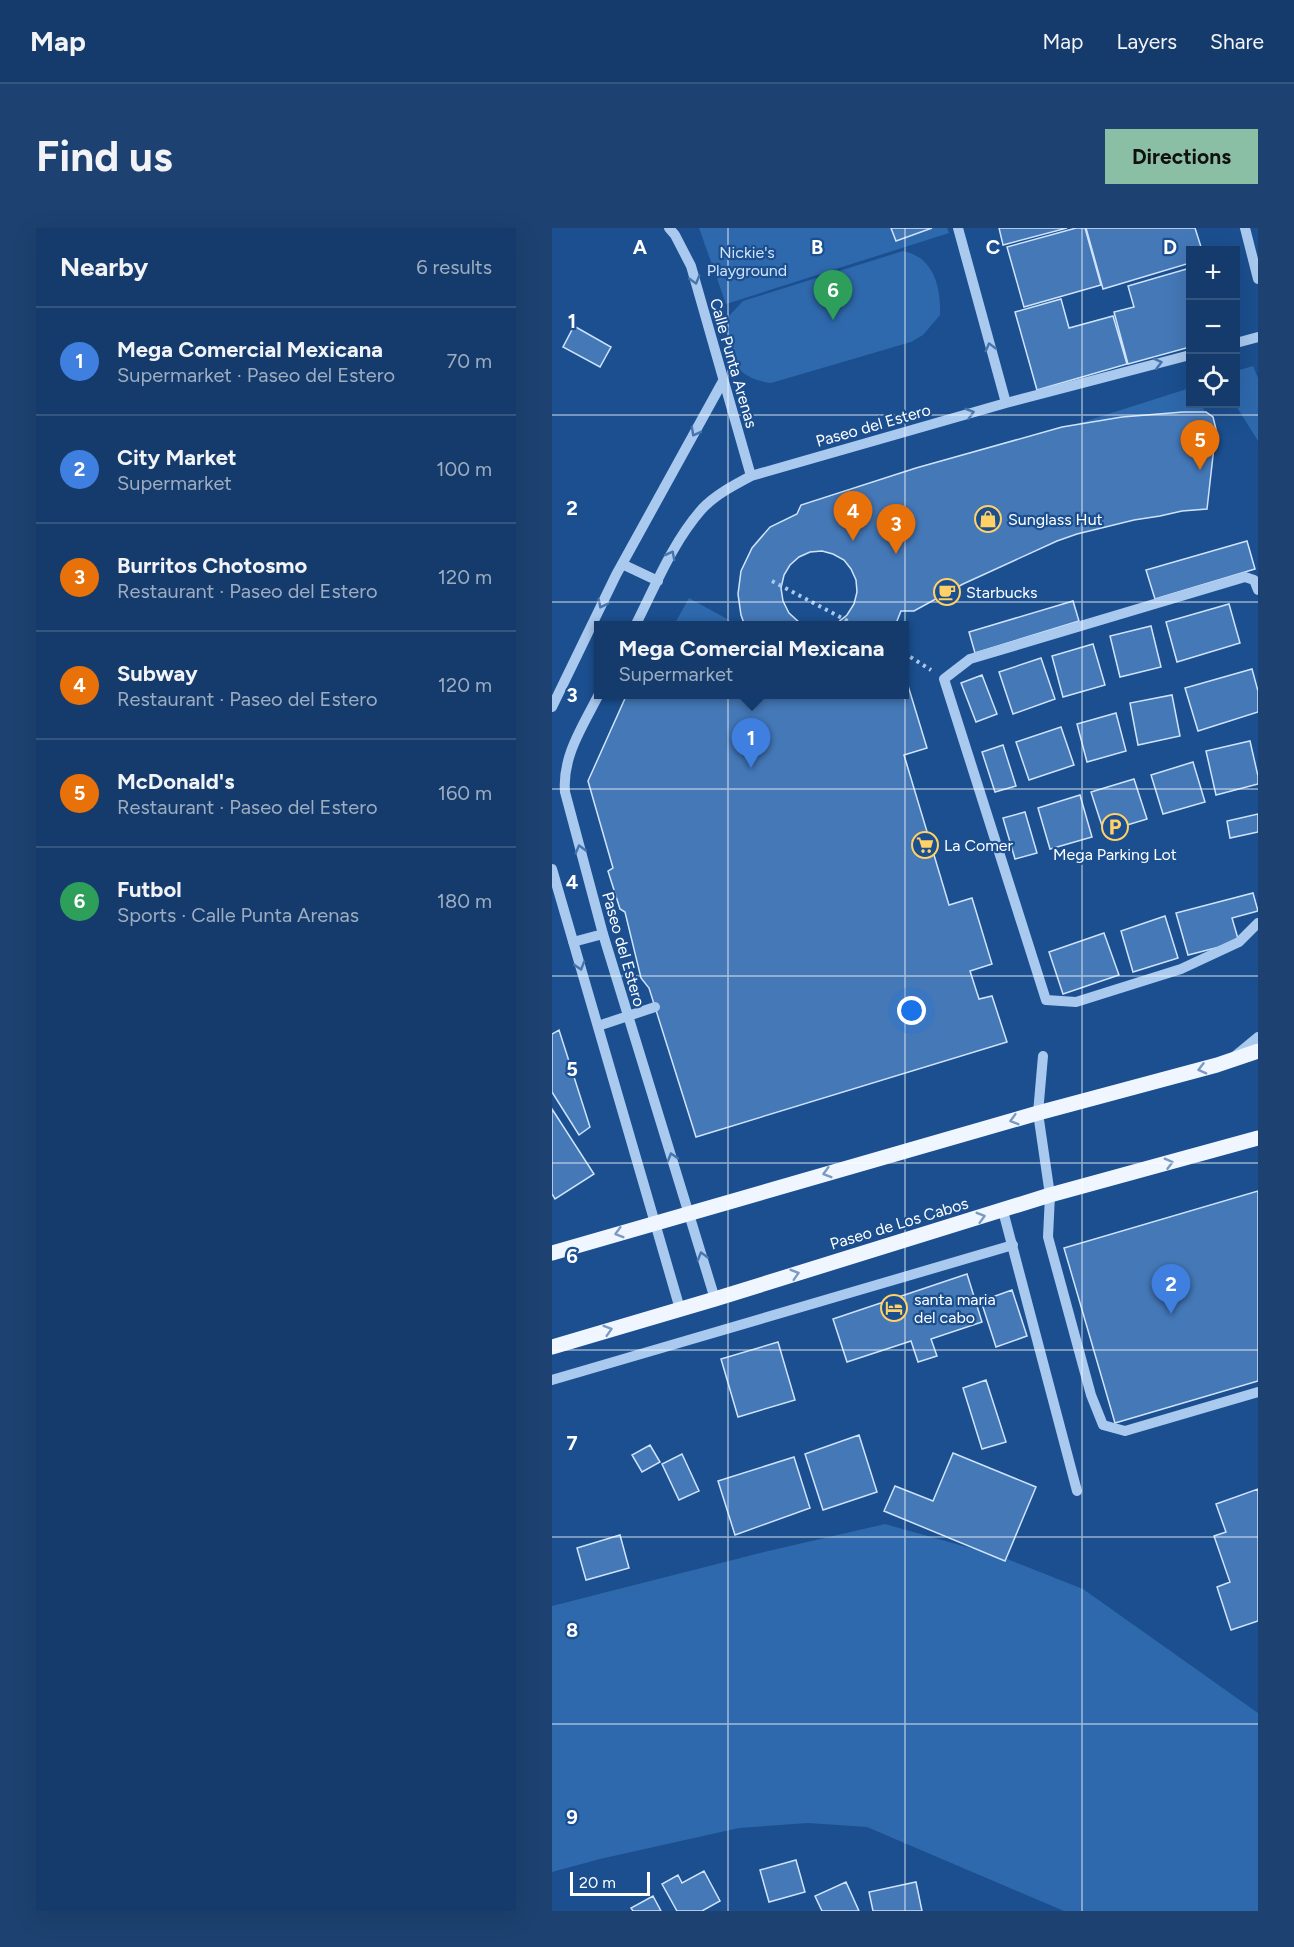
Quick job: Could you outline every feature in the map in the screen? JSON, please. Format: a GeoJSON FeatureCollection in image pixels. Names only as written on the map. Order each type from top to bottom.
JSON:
{"type":"FeatureCollection","features":[{"type":"Feature","properties":{"kind":"main road"},"geometry":{"type":"LineString","coordinates":[[552,1253],[1038,1113],[1227,1062],[1258,1051]]}},
{"type":"Feature","properties":{"kind":"main road","name":"Paseo de Los Cabos"},"geometry":{"type":"LineString","coordinates":[[552,1347],[1050,1195],[1258,1138]]}},
{"type":"Feature","properties":{"kind":"street","name":"Calle Punta Arenas"},"geometry":{"type":"LineString","coordinates":[[669,228],[691,266],[751,476]]}},
{"type":"Feature","properties":{"kind":"street"},"geometry":{"type":"LineString","coordinates":[[958,228],[1006,403]]}},
{"type":"Feature","properties":{"kind":"street"},"geometry":{"type":"LineString","coordinates":[[1245,228],[1258,279]]}},
{"type":"Feature","properties":{"kind":"street"},"geometry":{"type":"LineString","coordinates":[[1240,342],[1258,337]]}},
{"type":"Feature","properties":{"kind":"street","name":"Paseo del Estero"},"geometry":{"type":"LineString","coordinates":[[637,621],[680,538],[703,508],[726,489],[751,476],[1006,403],[1186,356]]}},
{"type":"Feature","properties":{"kind":"street"},"geometry":{"type":"LineString","coordinates":[[594,621],[622,564],[723,381]]}},
{"type":"Feature","properties":{"kind":"street"},"geometry":{"type":"LineString","coordinates":[[622,564],[657,581]]}},
{"type":"Feature","properties":{"kind":"street"},"geometry":{"type":"LineString","coordinates":[[1258,590],[1254,580],[1245,577],[970,659],[944,679],[1046,1000],[1076,1002],[1181,969],[1239,942],[1258,923]]}},
{"type":"Feature","properties":{"kind":"street"},"geometry":{"type":"LineString","coordinates":[[552,707],[594,621]]}},
{"type":"Feature","properties":{"kind":"street","name":"Paseo del Estero"},"geometry":{"type":"LineString","coordinates":[[596,699],[567,762],[564,779],[565,792],[603,934],[715,1299]]}},
{"type":"Feature","properties":{"kind":"street"},"geometry":{"type":"LineString","coordinates":[[552,869],[657,1222],[680,1309]]}},
{"type":"Feature","properties":{"kind":"street"},"geometry":{"type":"LineString","coordinates":[[573,942],[603,934]]}},
{"type":"Feature","properties":{"kind":"street"},"geometry":{"type":"LineString","coordinates":[[598,1026],[655,1007]]}},
{"type":"Feature","properties":{"kind":"street"},"geometry":{"type":"LineString","coordinates":[[1227,1062],[1258,1037]]}},
{"type":"Feature","properties":{"kind":"street"},"geometry":{"type":"LineString","coordinates":[[1043,1056],[1038,1113],[1050,1195],[1048,1237],[1091,1395],[1103,1425],[1125,1431],[1258,1392]]}},
{"type":"Feature","properties":{"kind":"street"},"geometry":{"type":"LineString","coordinates":[[1003,1211],[1077,1491]]}},
{"type":"Feature","properties":{"kind":"street"},"geometry":{"type":"LineString","coordinates":[[552,1380],[1013,1245]]}},
{"type":"Feature","properties":{"kind":"path"},"geometry":{"type":"LineString","coordinates":[[772,581],[847,621]]}},
{"type":"Feature","properties":{"kind":"path"},"geometry":{"type":"LineString","coordinates":[[909,656],[944,679]]}},
{"type":"Feature","properties":{"kind":"green space","name":"Nickie's Playground"},"geometry":{"type":"Polygon","coordinates":[[[699,228],[947,228],[949,233],[726,304],[699,228]]]}},
{"type":"Feature","properties":{"kind":"green space"},"geometry":{"type":"Polygon","coordinates":[[[903,251],[914,254],[922,260],[934,275],[937,284],[940,315],[923,335],[911,342],[771,383],[757,380],[739,369],[730,351],[728,329],[729,316],[743,301],[903,251]]]}},
{"type":"Feature","properties":{"kind":"green space"},"geometry":{"type":"Polygon","coordinates":[[[1253,366],[1258,378],[1258,441],[1237,408],[1240,408],[1240,370],[1253,366]]]}},
{"type":"Feature","properties":{"kind":"green space"},"geometry":{"type":"Polygon","coordinates":[[[1186,389],[1186,408],[1203,408],[1206,414],[1061,429],[1186,389]]]}},
{"type":"Feature","properties":{"kind":"green space"},"geometry":{"type":"Polygon","coordinates":[[[689,598],[731,621],[676,621],[689,598]]]}},
{"type":"Feature","properties":{"kind":"green space"},"geometry":{"type":"Polygon","coordinates":[[[885,1524],[1002,1557],[1083,1589],[1258,1713],[1258,1911],[1064,1911],[867,1827],[808,1823],[739,1828],[552,1872],[552,1606],[885,1524]]]}},
{"type":"Feature","properties":{"kind":"building"},"geometry":{"type":"Polygon","coordinates":[[[891,228],[932,228],[896,241],[891,228]]]}},
{"type":"Feature","properties":{"kind":"building"},"geometry":{"type":"Polygon","coordinates":[[[999,228],[1067,228],[1003,245],[999,228]]]}},
{"type":"Feature","properties":{"kind":"building"},"geometry":{"type":"Polygon","coordinates":[[[1076,228],[1085,228],[1101,285],[1024,307],[1007,247],[1076,228]]]}},
{"type":"Feature","properties":{"kind":"building"},"geometry":{"type":"Polygon","coordinates":[[[1086,228],[1195,228],[1201,246],[1186,246],[1186,264],[1103,289],[1086,228]]]}},
{"type":"Feature","properties":{"kind":"building"},"geometry":{"type":"Polygon","coordinates":[[[1186,269],[1186,348],[1128,364],[1114,312],[1134,307],[1128,286],[1186,269]]]}},
{"type":"Feature","properties":{"kind":"building"},"geometry":{"type":"Polygon","coordinates":[[[1061,299],[1069,328],[1113,316],[1127,364],[1037,390],[1015,312],[1061,299]]]}},
{"type":"Feature","properties":{"kind":"building"},"geometry":{"type":"Polygon","coordinates":[[[574,326],[611,347],[600,367],[563,347],[574,326]]]}},
{"type":"Feature","properties":{"kind":"building"},"geometry":{"type":"Polygon","coordinates":[[[1206,412],[1213,417],[1216,429],[1207,509],[1134,520],[1057,541],[963,584],[914,611],[901,611],[897,621],[840,621],[847,615],[854,604],[857,592],[856,580],[844,560],[822,551],[810,552],[799,557],[790,565],[784,575],[781,588],[783,601],[789,613],[798,621],[743,621],[738,594],[741,571],[752,548],[770,527],[797,514],[801,505],[916,468],[1062,427],[1122,417],[1206,412]]]}},
{"type":"Feature","properties":{"kind":"building"},"geometry":{"type":"Polygon","coordinates":[[[1247,541],[1255,569],[1155,599],[1146,570],[1247,541]]]}},
{"type":"Feature","properties":{"kind":"building"},"geometry":{"type":"Polygon","coordinates":[[[1073,601],[1079,621],[975,653],[969,632],[1073,601]]]}},
{"type":"Feature","properties":{"kind":"building"},"geometry":{"type":"Polygon","coordinates":[[[1229,604],[1240,643],[1177,662],[1166,622],[1229,604]]]}},
{"type":"Feature","properties":{"kind":"building"},"geometry":{"type":"Polygon","coordinates":[[[1151,626],[1161,667],[1120,677],[1110,636],[1151,626]]]}},
{"type":"Feature","properties":{"kind":"building"},"geometry":{"type":"Polygon","coordinates":[[[1093,644],[1105,685],[1063,697],[1052,656],[1093,644]]]}},
{"type":"Feature","properties":{"kind":"building"},"geometry":{"type":"Polygon","coordinates":[[[1041,658],[1055,699],[1013,714],[999,672],[1041,658]]]}},
{"type":"Feature","properties":{"kind":"building"},"geometry":{"type":"Polygon","coordinates":[[[1252,669],[1258,691],[1258,712],[1198,731],[1185,688],[1252,669]]]}},
{"type":"Feature","properties":{"kind":"building"},"geometry":{"type":"Polygon","coordinates":[[[982,675],[997,714],[976,722],[961,683],[982,675]]]}},
{"type":"Feature","properties":{"kind":"building"},"geometry":{"type":"Polygon","coordinates":[[[909,689],[927,748],[904,755],[949,905],[972,898],[992,964],[970,971],[979,999],[992,996],[1007,1042],[696,1137],[649,988],[641,978],[625,912],[620,909],[608,871],[613,868],[588,781],[625,699],[909,699],[909,689]]]}},
{"type":"Feature","properties":{"kind":"building"},"geometry":{"type":"Polygon","coordinates":[[[1172,695],[1180,736],[1138,745],[1130,703],[1172,695]]]}},
{"type":"Feature","properties":{"kind":"building"},"geometry":{"type":"Polygon","coordinates":[[[1116,713],[1126,751],[1087,762],[1077,724],[1116,713]]]}},
{"type":"Feature","properties":{"kind":"building"},"geometry":{"type":"Polygon","coordinates":[[[1061,727],[1074,765],[1029,780],[1016,742],[1061,727]]]}},
{"type":"Feature","properties":{"kind":"building"},"geometry":{"type":"Polygon","coordinates":[[[1250,741],[1258,784],[1216,795],[1206,751],[1250,741]]]}},
{"type":"Feature","properties":{"kind":"building"},"geometry":{"type":"Polygon","coordinates":[[[1003,745],[1016,786],[995,792],[982,752],[1003,745]]]}},
{"type":"Feature","properties":{"kind":"building"},"geometry":{"type":"Polygon","coordinates":[[[1193,762],[1205,802],[1163,814],[1151,775],[1193,762]]]}},
{"type":"Feature","properties":{"kind":"building"},"geometry":{"type":"Polygon","coordinates":[[[1134,779],[1147,819],[1104,832],[1091,792],[1134,779]]]}},
{"type":"Feature","properties":{"kind":"building"},"geometry":{"type":"Polygon","coordinates":[[[1080,795],[1092,837],[1050,849],[1038,808],[1080,795]]]}},
{"type":"Feature","properties":{"kind":"building"},"geometry":{"type":"Polygon","coordinates":[[[1025,812],[1037,853],[1015,859],[1003,818],[1025,812]]]}},
{"type":"Feature","properties":{"kind":"building"},"geometry":{"type":"Polygon","coordinates":[[[1258,814],[1258,832],[1230,838],[1227,821],[1258,814]]]}},
{"type":"Feature","properties":{"kind":"building"},"geometry":{"type":"Polygon","coordinates":[[[1253,893],[1258,911],[1232,918],[1239,942],[1188,955],[1176,913],[1253,893]]]}},
{"type":"Feature","properties":{"kind":"building"},"geometry":{"type":"Polygon","coordinates":[[[1165,916],[1178,958],[1133,972],[1121,931],[1165,916]]]}},
{"type":"Feature","properties":{"kind":"building"},"geometry":{"type":"Polygon","coordinates":[[[1104,933],[1119,975],[1063,994],[1049,952],[1104,933]]]}},
{"type":"Feature","properties":{"kind":"building"},"geometry":{"type":"Polygon","coordinates":[[[559,1030],[590,1127],[579,1135],[552,1092],[552,1034],[559,1030]]]}},
{"type":"Feature","properties":{"kind":"building"},"geometry":{"type":"Polygon","coordinates":[[[552,1109],[594,1174],[555,1199],[552,1194],[552,1109]]]}},
{"type":"Feature","properties":{"kind":"building"},"geometry":{"type":"Polygon","coordinates":[[[1258,1191],[1258,1381],[1115,1423],[1064,1248],[1258,1191]]]}},
{"type":"Feature","properties":{"kind":"building"},"geometry":{"type":"Polygon","coordinates":[[[967,1274],[982,1322],[931,1339],[937,1356],[918,1362],[911,1341],[847,1362],[833,1319],[967,1274]]]}},
{"type":"Feature","properties":{"kind":"building"},"geometry":{"type":"Polygon","coordinates":[[[1012,1290],[1027,1336],[996,1347],[981,1301],[1012,1290]]]}},
{"type":"Feature","properties":{"kind":"building"},"geometry":{"type":"Polygon","coordinates":[[[778,1342],[795,1400],[738,1417],[721,1359],[778,1342]]]}},
{"type":"Feature","properties":{"kind":"building"},"geometry":{"type":"Polygon","coordinates":[[[986,1380],[1006,1442],[982,1449],[963,1388],[986,1380]]]}},
{"type":"Feature","properties":{"kind":"building"},"geometry":{"type":"Polygon","coordinates":[[[859,1435],[877,1492],[823,1510],[805,1454],[859,1435]]]}},
{"type":"Feature","properties":{"kind":"building"},"geometry":{"type":"Polygon","coordinates":[[[650,1445],[660,1462],[642,1472],[632,1455],[650,1445]]]}},
{"type":"Feature","properties":{"kind":"building"},"geometry":{"type":"Polygon","coordinates":[[[953,1453],[1036,1487],[1005,1561],[884,1511],[895,1486],[933,1501],[953,1453]]]}},
{"type":"Feature","properties":{"kind":"building"},"geometry":{"type":"Polygon","coordinates":[[[682,1454],[699,1491],[679,1500],[662,1464],[682,1454]]]}},
{"type":"Feature","properties":{"kind":"building"},"geometry":{"type":"Polygon","coordinates":[[[794,1457],[810,1508],[735,1535],[718,1481],[794,1457]]]}},
{"type":"Feature","properties":{"kind":"building"},"geometry":{"type":"Polygon","coordinates":[[[1258,1489],[1258,1621],[1231,1630],[1217,1587],[1230,1582],[1214,1536],[1226,1532],[1216,1504],[1258,1489]]]}},
{"type":"Feature","properties":{"kind":"building"},"geometry":{"type":"Polygon","coordinates":[[[620,1535],[629,1568],[586,1580],[577,1548],[620,1535]]]}},
{"type":"Feature","properties":{"kind":"building"},"geometry":{"type":"Polygon","coordinates":[[[796,1860],[805,1892],[769,1902],[760,1870],[796,1860]]]}},
{"type":"Feature","properties":{"kind":"building"},"geometry":{"type":"Polygon","coordinates":[[[704,1871],[720,1901],[702,1911],[677,1911],[662,1884],[678,1875],[682,1883],[704,1871]]]}},
{"type":"Feature","properties":{"kind":"building"},"geometry":{"type":"Polygon","coordinates":[[[846,1882],[859,1911],[822,1911],[815,1896],[846,1882]]]}},
{"type":"Feature","properties":{"kind":"building"},"geometry":{"type":"Polygon","coordinates":[[[916,1882],[922,1911],[873,1911],[869,1892],[916,1882]]]}},
{"type":"Feature","properties":{"kind":"building"},"geometry":{"type":"Polygon","coordinates":[[[653,1896],[661,1911],[633,1911],[631,1908],[653,1896]]]}},
{"type":"Feature","properties":{"kind":"place","name":"Futbol"},"geometry":{"type":"Point","coordinates":[833,320]}},
{"type":"Feature","properties":{"kind":"place","name":"McDonald's"},"geometry":{"type":"Point","coordinates":[1200,470]}},
{"type":"Feature","properties":{"kind":"place","name":"Sunglass Hut"},"geometry":{"type":"Point","coordinates":[988,519]}},
{"type":"Feature","properties":{"kind":"place","name":"Subway"},"geometry":{"type":"Point","coordinates":[853,541]}},
{"type":"Feature","properties":{"kind":"place","name":"Burritos Chotosmo"},"geometry":{"type":"Point","coordinates":[896,554]}},
{"type":"Feature","properties":{"kind":"place","name":"Starbucks"},"geometry":{"type":"Point","coordinates":[947,592]}},
{"type":"Feature","properties":{"kind":"place","name":"Mega Comercial Mexicana"},"geometry":{"type":"Point","coordinates":[751,768]}},
{"type":"Feature","properties":{"kind":"place","name":"Mega Parking Lot"},"geometry":{"type":"Point","coordinates":[1115,827]}},
{"type":"Feature","properties":{"kind":"place","name":"La Comer"},"geometry":{"type":"Point","coordinates":[925,845]}},
{"type":"Feature","properties":{"kind":"place","name":"santa maria del cabo"},"geometry":{"type":"Point","coordinates":[894,1308]}},
{"type":"Feature","properties":{"kind":"place","name":"City Market"},"geometry":{"type":"Point","coordinates":[1171,1314]}}]}
